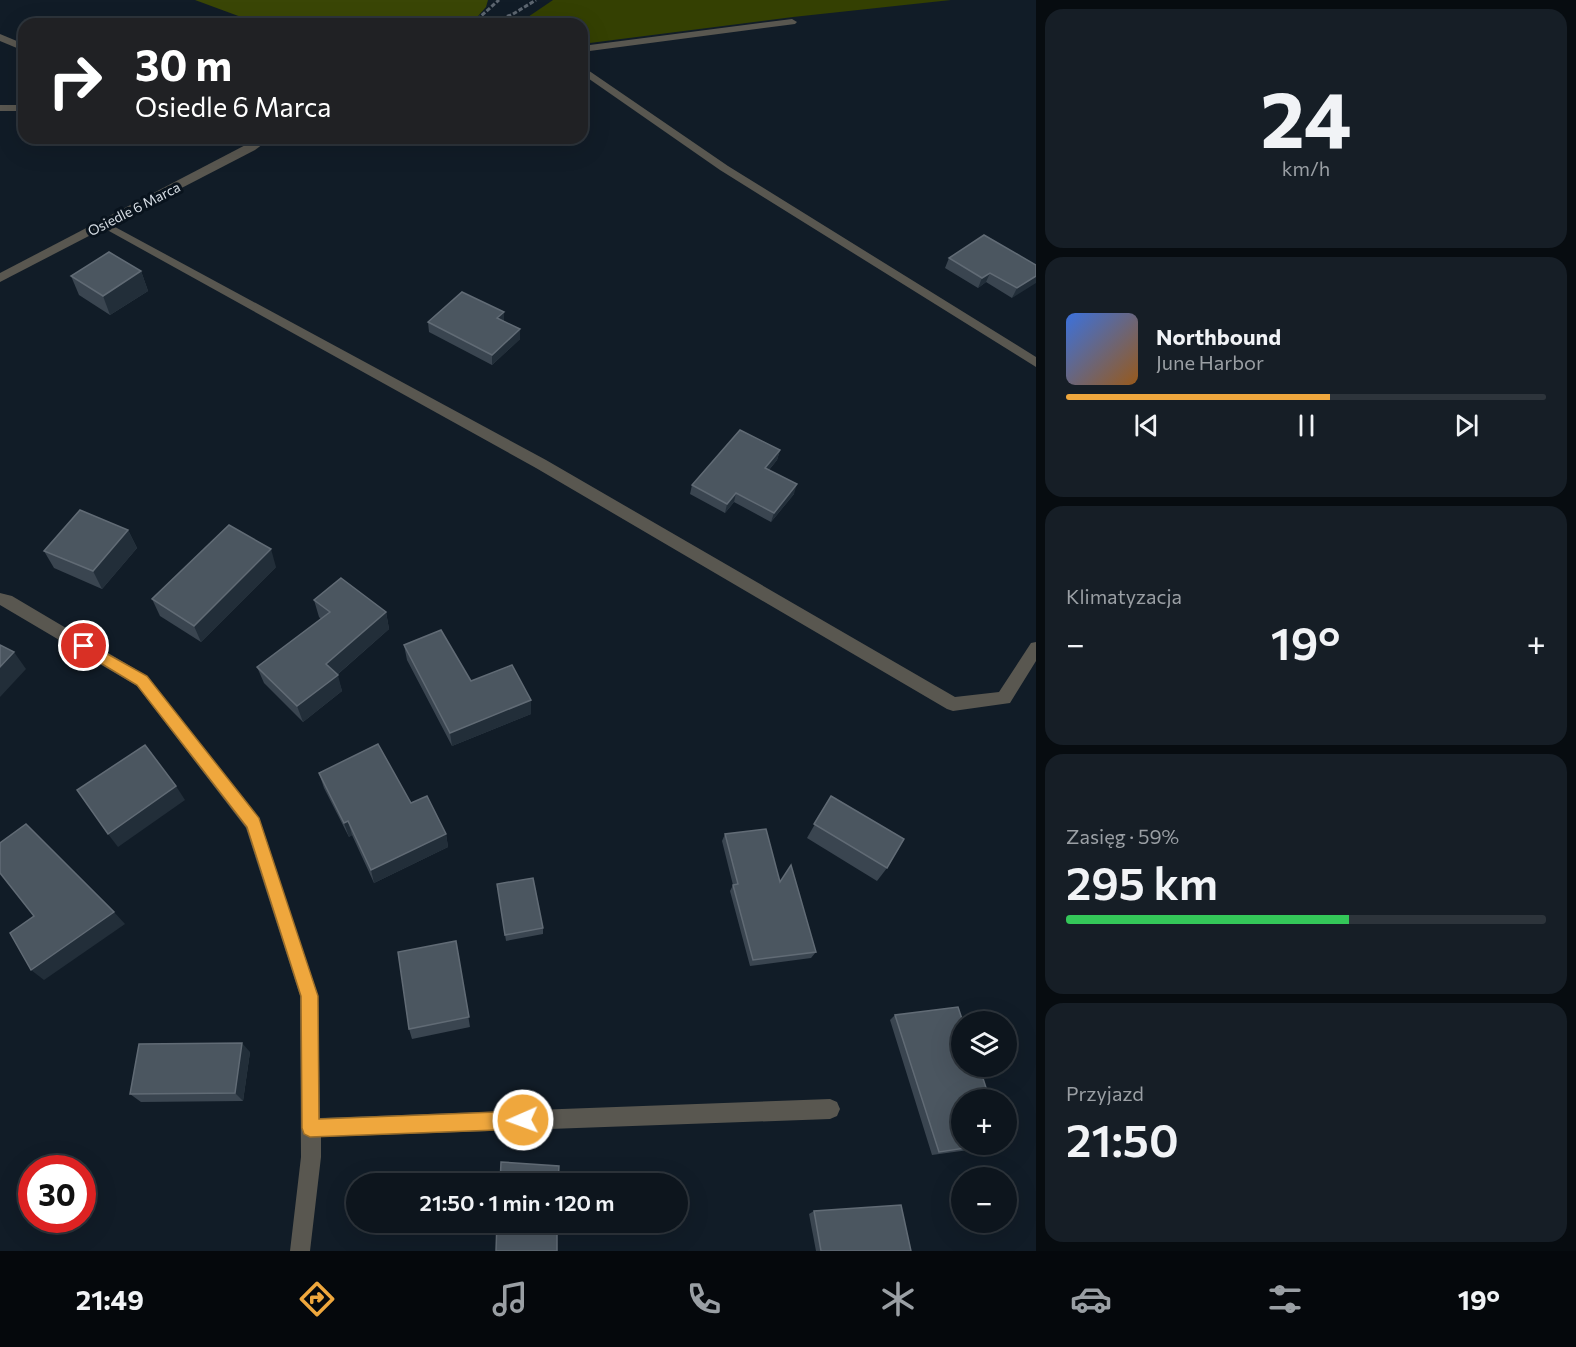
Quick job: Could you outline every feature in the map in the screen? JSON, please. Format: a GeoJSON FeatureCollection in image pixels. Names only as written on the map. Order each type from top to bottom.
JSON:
{"type":"FeatureCollection","features":[{"type":"Feature","properties":{"kind":"street"},"geometry":{"type":"LineString","coordinates":[[588,48],[792,22]]}},
{"type":"Feature","properties":{"kind":"street"},"geometry":{"type":"LineString","coordinates":[[0,37],[18,45]]}},
{"type":"Feature","properties":{"kind":"street"},"geometry":{"type":"LineString","coordinates":[[588,73],[724,168],[1036,363]]}},
{"type":"Feature","properties":{"kind":"street"},"geometry":{"type":"LineString","coordinates":[[0,108],[18,108]]}},
{"type":"Feature","properties":{"kind":"street","name":"Osiedle 6 Marca"},"geometry":{"type":"LineString","coordinates":[[0,278],[257,144]]}},
{"type":"Feature","properties":{"kind":"street"},"geometry":{"type":"LineString","coordinates":[[104,224],[541,464],[953,704],[1004,698],[1036,648]]}},
{"type":"Feature","properties":{"kind":"street"},"geometry":{"type":"LineString","coordinates":[[0,599],[7,600],[142,681],[253,824],[309,996],[311,1157],[300,1251]]}},
{"type":"Feature","properties":{"kind":"street"},"geometry":{"type":"LineString","coordinates":[[310,1128],[830,1109]]}},
{"type":"Feature","properties":{"kind":"path"},"geometry":{"type":"LineString","coordinates":[[479,18],[499,0]]}},
{"type":"Feature","properties":{"kind":"path"},"geometry":{"type":"LineString","coordinates":[[503,18],[536,0]]}},
{"type":"Feature","properties":{"kind":"green space"},"geometry":{"type":"Polygon","coordinates":[[[195,0],[488,0],[486,7],[476,18],[244,18],[195,0]]]}},
{"type":"Feature","properties":{"kind":"green space"},"geometry":{"type":"Polygon","coordinates":[[[553,0],[951,0],[793,17],[588,43],[588,18],[526,18],[553,0]]]}},
{"type":"Feature","properties":{"kind":"building"},"geometry":{"type":"Polygon","coordinates":[[[984,235],[1036,265],[1036,276],[1017,288],[990,273],[982,278],[949,258],[984,235]]]}},
{"type":"Feature","properties":{"kind":"building"},"geometry":{"type":"Polygon","coordinates":[[[109,252],[141,271],[103,296],[71,276],[109,252]]]}},
{"type":"Feature","properties":{"kind":"building"},"geometry":{"type":"Polygon","coordinates":[[[462,292],[504,312],[497,318],[520,329],[492,355],[428,322],[462,292]]]}},
{"type":"Feature","properties":{"kind":"building"},"geometry":{"type":"Polygon","coordinates":[[[740,430],[780,450],[765,468],[797,484],[774,513],[736,493],[727,504],[692,485],[740,430]]]}},
{"type":"Feature","properties":{"kind":"building"},"geometry":{"type":"Polygon","coordinates":[[[80,510],[128,530],[93,571],[44,551],[80,510]]]}},
{"type":"Feature","properties":{"kind":"building"},"geometry":{"type":"Polygon","coordinates":[[[229,525],[271,549],[194,626],[152,599],[229,525]]]}},
{"type":"Feature","properties":{"kind":"building"},"geometry":{"type":"Polygon","coordinates":[[[341,578],[386,612],[326,664],[338,675],[297,706],[257,667],[330,612],[314,600],[341,578]]]}},
{"type":"Feature","properties":{"kind":"building"},"geometry":{"type":"Polygon","coordinates":[[[441,630],[471,681],[512,665],[531,700],[450,733],[404,645],[441,630]]]}},
{"type":"Feature","properties":{"kind":"building"},"geometry":{"type":"Polygon","coordinates":[[[0,645],[14,652],[0,667],[0,645]]]}},
{"type":"Feature","properties":{"kind":"building"},"geometry":{"type":"Polygon","coordinates":[[[378,744],[411,803],[427,796],[446,834],[371,870],[348,821],[344,823],[319,773],[378,744]]]}},
{"type":"Feature","properties":{"kind":"building"},"geometry":{"type":"Polygon","coordinates":[[[145,745],[176,786],[108,834],[77,790],[145,745]]]}},
{"type":"Feature","properties":{"kind":"building"},"geometry":{"type":"Polygon","coordinates":[[[831,796],[904,839],[887,868],[814,824],[831,796]]]}},
{"type":"Feature","properties":{"kind":"building"},"geometry":{"type":"Polygon","coordinates":[[[26,824],[114,912],[31,970],[10,933],[34,916],[0,873],[0,843],[26,824]]]}},
{"type":"Feature","properties":{"kind":"building"},"geometry":{"type":"Polygon","coordinates":[[[766,829],[780,882],[791,865],[816,952],[753,960],[733,885],[738,884],[725,834],[766,829]]]}},
{"type":"Feature","properties":{"kind":"building"},"geometry":{"type":"Polygon","coordinates":[[[533,878],[543,928],[505,935],[497,884],[533,878]]]}},
{"type":"Feature","properties":{"kind":"building"},"geometry":{"type":"Polygon","coordinates":[[[456,941],[469,1017],[409,1029],[398,952],[456,941]]]}},
{"type":"Feature","properties":{"kind":"building"},"geometry":{"type":"Polygon","coordinates":[[[958,1007],[959,1011],[951,1011],[951,1077],[983,1077],[986,1089],[951,1089],[951,1150],[939,1152],[895,1015],[958,1007]]]}},
{"type":"Feature","properties":{"kind":"building"},"geometry":{"type":"Polygon","coordinates":[[[242,1043],[235,1093],[130,1094],[139,1044],[242,1043]]]}},
{"type":"Feature","properties":{"kind":"building"},"geometry":{"type":"Polygon","coordinates":[[[501,1162],[559,1166],[559,1173],[500,1173],[501,1162]]]}},
{"type":"Feature","properties":{"kind":"building"},"geometry":{"type":"Polygon","coordinates":[[[901,1205],[911,1251],[821,1251],[814,1211],[901,1205]]]}},
{"type":"Feature","properties":{"kind":"building"},"geometry":{"type":"Polygon","coordinates":[[[497,1233],[557,1233],[557,1251],[496,1251],[497,1233]]]}},
{"type":"Feature","properties":{"kind":"route"},"geometry":{"type":"LineString","coordinates":[[84,646],[142,681],[253,824],[309,996],[310,1128],[523,1120]]}}]}
